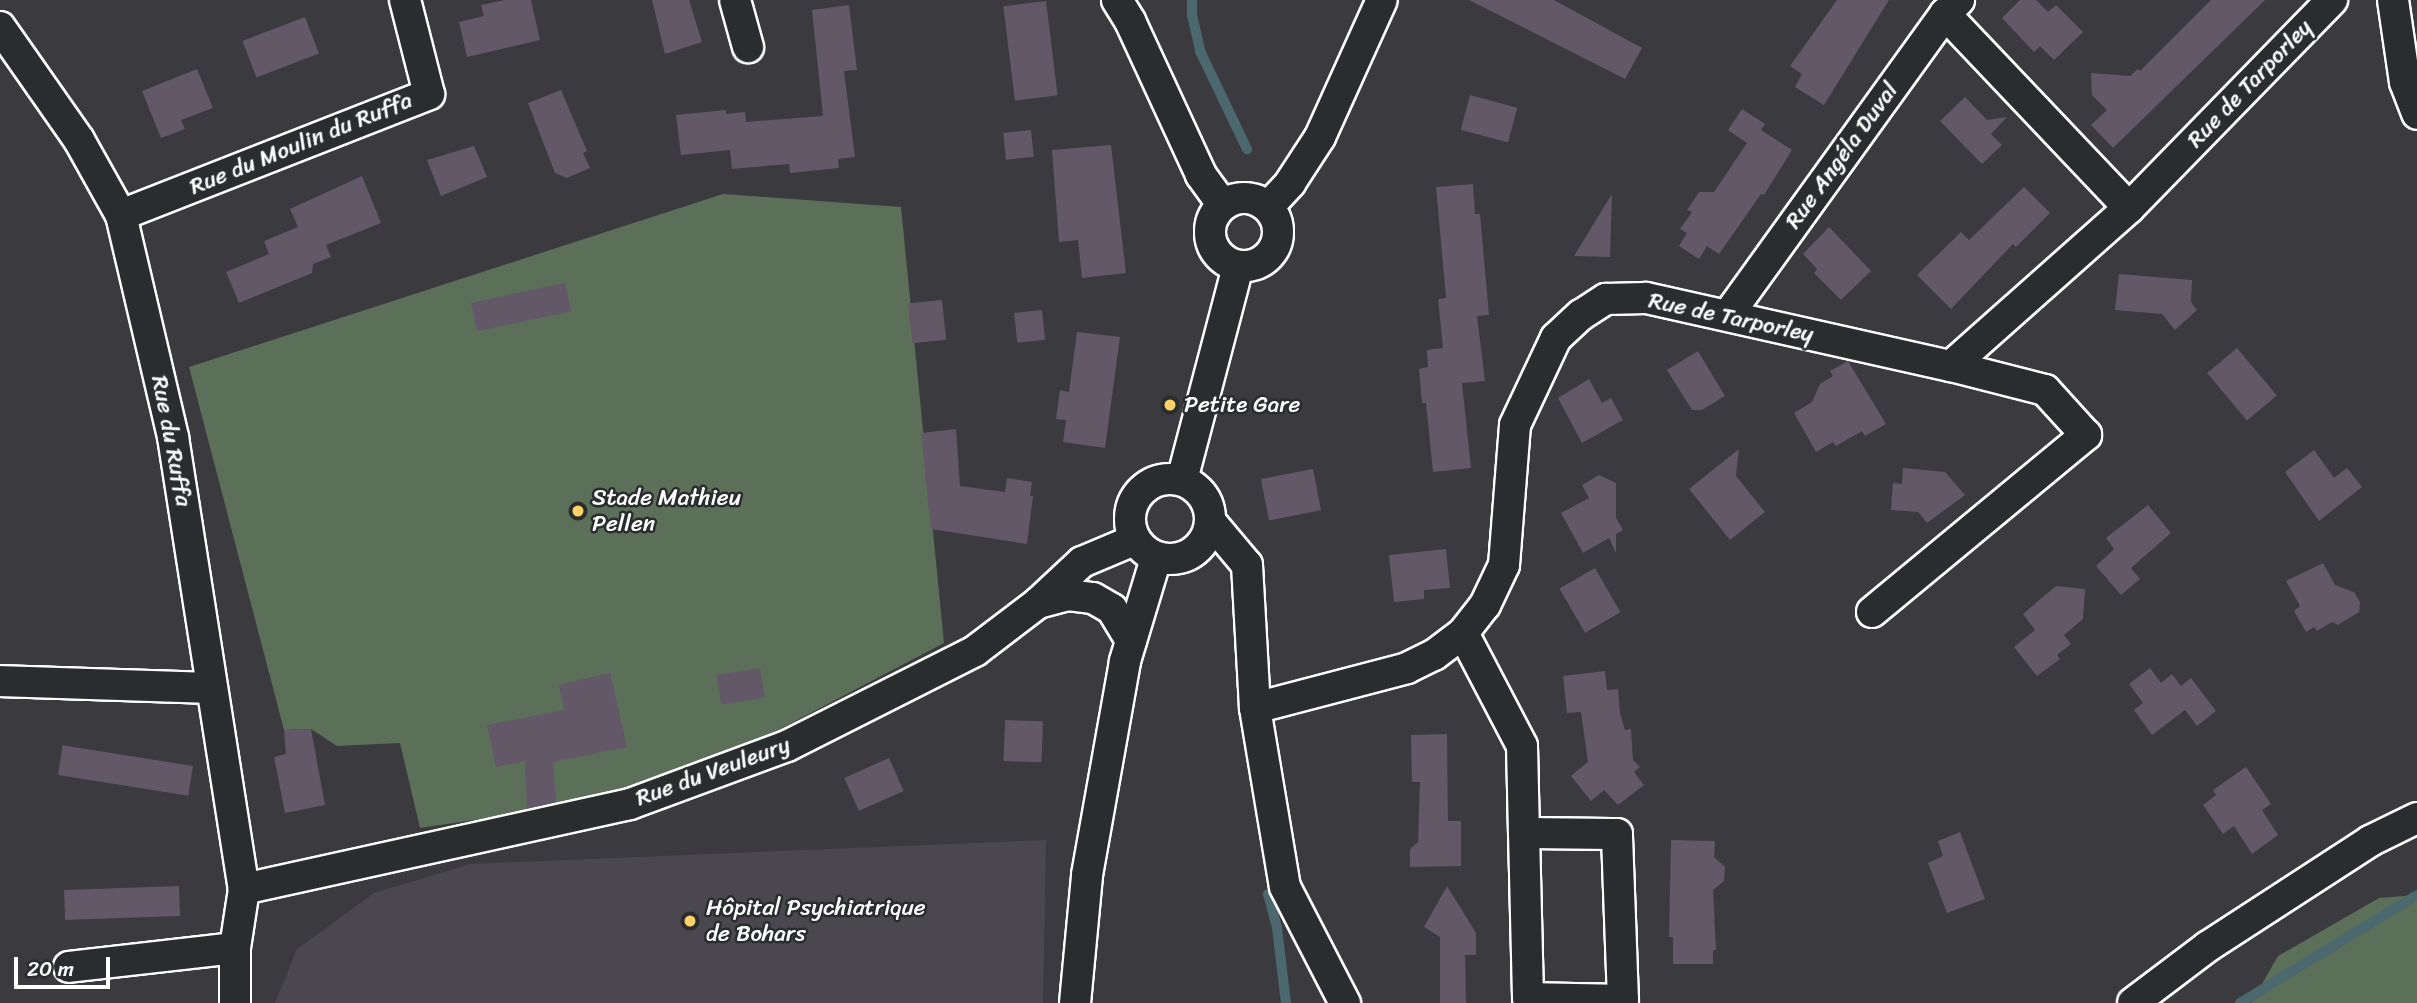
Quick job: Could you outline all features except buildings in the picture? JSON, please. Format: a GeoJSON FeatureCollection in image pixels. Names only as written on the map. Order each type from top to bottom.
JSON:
{"type":"FeatureCollection","features":[{"type":"Feature","properties":{"kind":"street","name":"Rue du Moulin du Ruffa"},"geometry":{"type":"LineString","coordinates":[[121,215],[429,94],[405,0]]}},
{"type":"Feature","properties":{"kind":"street"},"geometry":{"type":"LineString","coordinates":[[735,0],[748,47]]}},
{"type":"Feature","properties":{"kind":"street"},"geometry":{"type":"LineString","coordinates":[[1117,0],[1130,21],[1201,175],[1223,205]]}},
{"type":"Feature","properties":{"kind":"street"},"geometry":{"type":"LineString","coordinates":[[1268,207],[1290,183],[1320,137],[1382,0]]}},
{"type":"Feature","properties":{"kind":"street","name":"Rue de Tarporley"},"geometry":{"type":"LineString","coordinates":[[1951,366],[2129,208],[2332,0]]}},
{"type":"Feature","properties":{"kind":"street"},"geometry":{"type":"LineString","coordinates":[[2393,0],[2417,114]]}},
{"type":"Feature","properties":{"kind":"street"},"geometry":{"type":"LineString","coordinates":[[1952,7],[2129,208]]}},
{"type":"Feature","properties":{"kind":"street","name":"Rue Angéla Duval"},"geometry":{"type":"LineString","coordinates":[[1728,315],[1952,7]]}},
{"type":"Feature","properties":{"kind":"street","name":"Rue du Ruffa"},"geometry":{"type":"LineString","coordinates":[[0,27],[79,140],[121,215],[173,437],[244,890],[235,948],[235,1003]]}},
{"type":"Feature","properties":{"kind":"street"},"geometry":{"type":"LineString","coordinates":[[2411,83],[2412,43],[2417,43]]}},
{"type":"Feature","properties":{"kind":"street"},"geometry":{"type":"LineString","coordinates":[[1238,198],[1246,198],[1268,207],[1277,222],[1278,240],[1270,255],[1255,265],[1238,266],[1220,257],[1211,240],[1212,221],[1223,205],[1238,198]]}},
{"type":"Feature","properties":{"kind":"street"},"geometry":{"type":"LineString","coordinates":[[1182,480],[1238,266]]}},
{"type":"Feature","properties":{"kind":"street","name":"Rue de Tarporley"},"geometry":{"type":"LineString","coordinates":[[1255,708],[1407,668],[1434,655],[1463,633],[1485,605],[1504,565],[1515,425],[1556,338],[1581,315],[1606,299],[1646,298],[1951,366],[2045,390],[2086,435],[1872,612]]}},
{"type":"Feature","properties":{"kind":"street"},"geometry":{"type":"LineString","coordinates":[[1075,1003],[1087,875],[1131,641],[1145,549],[1130,516],[1138,493],[1150,483],[1166,479],[1182,480],[1203,496],[1211,522],[1247,565],[1255,708],[1285,887],[1345,1003]]}},
{"type":"Feature","properties":{"kind":"street"},"geometry":{"type":"LineString","coordinates":[[1145,549],[1181,558],[1201,545],[1211,522]]}},
{"type":"Feature","properties":{"kind":"street","name":"Rue du Veuleury"},"geometry":{"type":"LineString","coordinates":[[244,890],[643,799],[787,746],[975,651],[1038,603],[1082,562],[1145,549]]}},
{"type":"Feature","properties":{"kind":"street"},"geometry":{"type":"LineString","coordinates":[[1038,603],[1068,595],[1093,598],[1112,609],[1131,641]]}},
{"type":"Feature","properties":{"kind":"street"},"geometry":{"type":"LineString","coordinates":[[1463,633],[1522,746],[1524,833],[1528,998],[1623,1000],[1617,834],[1524,833]]}},
{"type":"Feature","properties":{"kind":"street"},"geometry":{"type":"LineString","coordinates":[[0,681],[212,688]]}},
{"type":"Feature","properties":{"kind":"street"},"geometry":{"type":"LineString","coordinates":[[2133,1003],[2207,947],[2359,848],[2417,818]]}},
{"type":"Feature","properties":{"kind":"street"},"geometry":{"type":"LineString","coordinates":[[69,967],[235,948]]}},
{"type":"Feature","properties":{"kind":"shaded area","name":"Hôpital Psychiatrique de Bohars"},"geometry":{"type":"Polygon","coordinates":[[[1046,840],[1043,1003],[275,1003],[297,949],[374,893],[470,864],[1046,840]]]}},
{"type":"Feature","properties":{"kind":"green space","name":"Stade Mathieu Pellen"},"geometry":{"type":"Polygon","coordinates":[[[723,194],[901,207],[944,643],[736,752],[584,804],[420,828],[400,743],[337,746],[311,729],[284,730],[189,367],[723,194]]]}},
{"type":"Feature","properties":{"kind":"green space"},"geometry":{"type":"Polygon","coordinates":[[[2417,895],[2417,1003],[2251,1003],[2278,956],[2379,898],[2417,895]]]}},
{"type":"Feature","properties":{"kind":"waterway"},"geometry":{"type":"LineString","coordinates":[[1192,0],[1192,15],[1200,51],[1247,149]]}},
{"type":"Feature","properties":{"kind":"waterway"},"geometry":{"type":"LineString","coordinates":[[1268,894],[1277,928],[1286,1003]]}},
{"type":"Feature","properties":{"kind":"waterway"},"geometry":{"type":"LineString","coordinates":[[2240,1003],[2417,895]]}},
{"type":"Feature","properties":{"kind":"place","name":"Petite Gare"},"geometry":{"type":"Point","coordinates":[1170,405]}},
{"type":"Feature","properties":{"kind":"place","name":"Stade Mathieu Pellen"},"geometry":{"type":"Point","coordinates":[578,511]}},
{"type":"Feature","properties":{"kind":"place","name":"Hôpital Psychiatrique de Bohars"},"geometry":{"type":"Point","coordinates":[690,921]}}]}
